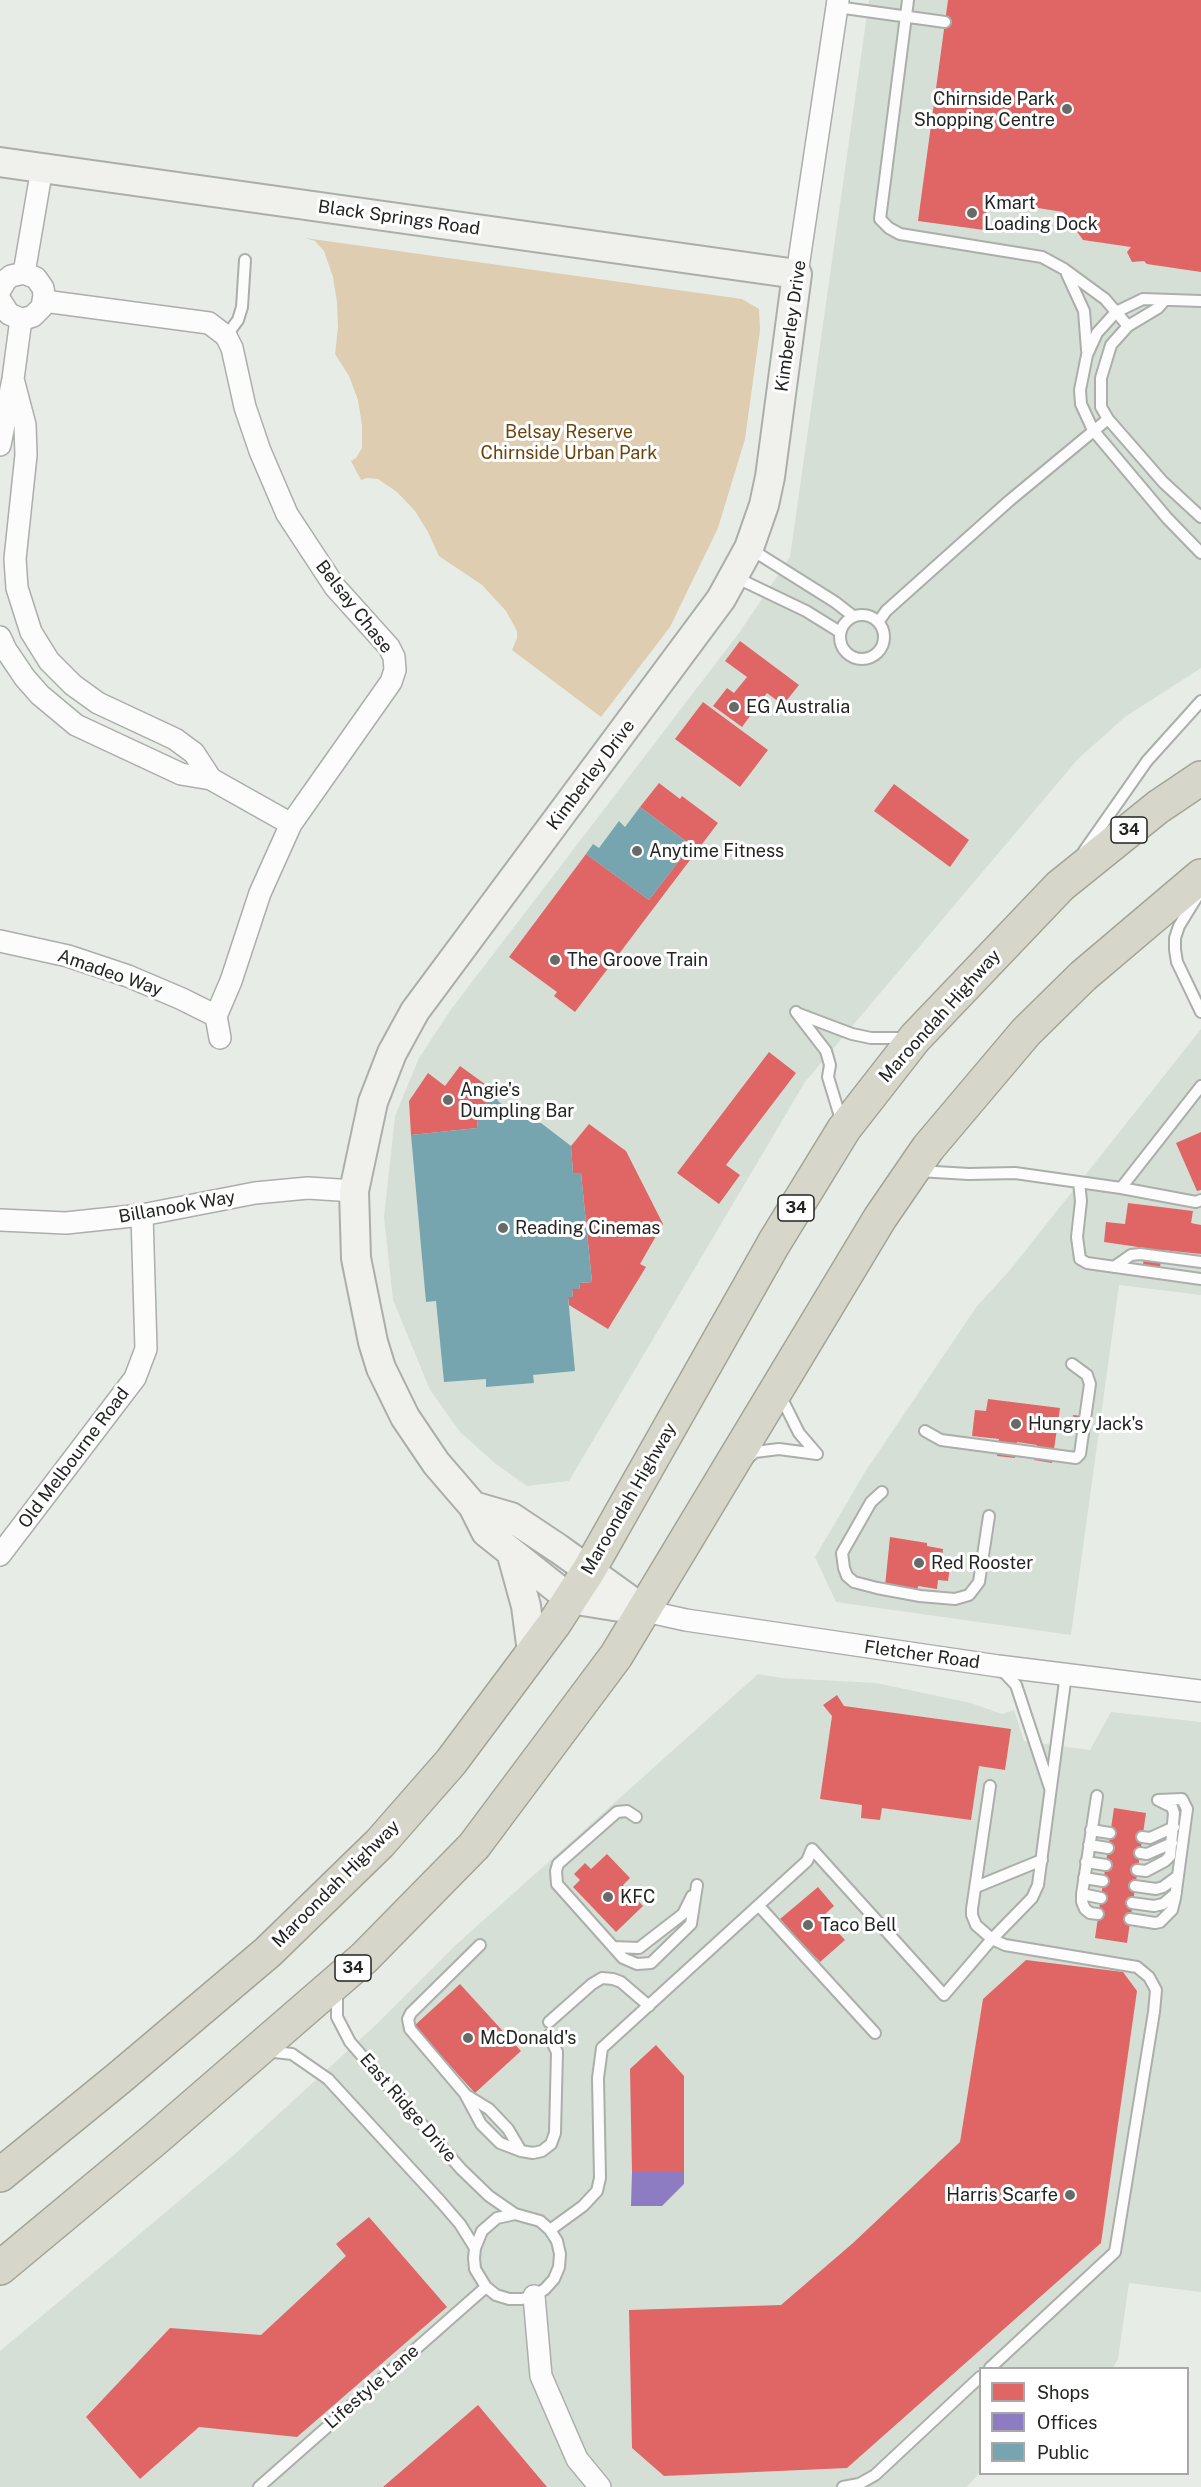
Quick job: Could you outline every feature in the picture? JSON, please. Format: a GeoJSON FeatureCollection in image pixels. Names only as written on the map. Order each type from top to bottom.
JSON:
{"type":"FeatureCollection","features":[{"type":"Feature","properties":{"kind":"highway","name":"Maroondah Highway"},"geometry":{"type":"LineString","coordinates":[[0,2175],[128,2071],[268,1952],[380,1843],[451,1762],[589,1570],[769,1253],[844,1129],[915,1038],[1060,886],[1158,807],[1201,778]]}},
{"type":"Feature","properties":{"kind":"highway","name":"34"},"geometry":{"type":"LineString","coordinates":[[0,2268],[259,2050],[364,1958],[474,1846],[603,1674],[645,1611],[723,1477],[880,1218],[928,1148],[1026,1032],[1083,976],[1201,876]]}},
{"type":"Feature","properties":{"kind":"main road","name":"Black Springs Road"},"geometry":{"type":"LineString","coordinates":[[0,162],[798,274]]}},
{"type":"Feature","properties":{"kind":"main road","name":"Kimberley Drive"},"geometry":{"type":"LineString","coordinates":[[645,1611],[570,1599],[486,1532],[473,1506],[436,1463],[405,1417],[381,1368],[366,1315],[356,1258],[354,1191],[374,1102],[392,1053],[415,1011],[721,599],[749,548],[764,505],[770,477],[798,274]]}},
{"type":"Feature","properties":{"kind":"main road"},"geometry":{"type":"LineString","coordinates":[[473,1506],[511,1517],[645,1611]]}},
{"type":"Feature","properties":{"kind":"main road"},"geometry":{"type":"LineString","coordinates":[[512,1555],[526,1606],[532,1652]]}},
{"type":"Feature","properties":{"kind":"street","name":"Kimberley Drive"},"geometry":{"type":"LineString","coordinates":[[798,274],[838,4]]}},
{"type":"Feature","properties":{"kind":"street"},"geometry":{"type":"LineString","coordinates":[[24,273],[42,168]]}},
{"type":"Feature","properties":{"kind":"street"},"geometry":{"type":"LineString","coordinates":[[0,291],[11,276],[24,273],[36,278],[40,283],[43,288],[44,301],[33,316],[21,319],[9,314],[0,300]]}},
{"type":"Feature","properties":{"kind":"street"},"geometry":{"type":"LineString","coordinates":[[44,301],[209,323],[226,336]]}},
{"type":"Feature","properties":{"kind":"street"},"geometry":{"type":"LineString","coordinates":[[0,445],[13,379],[21,319]]}},
{"type":"Feature","properties":{"kind":"street","name":"Belsay Chase"},"geometry":{"type":"LineString","coordinates":[[216,1016],[231,981],[260,893],[291,824],[391,682],[395,669],[394,657],[389,647],[336,587],[287,514],[260,451],[245,407],[232,348],[226,336]]}},
{"type":"Feature","properties":{"kind":"street"},"geometry":{"type":"LineString","coordinates":[[13,379],[25,425],[26,455],[16,542],[16,578],[21,606],[32,632],[49,661],[73,685],[98,703],[175,739],[194,753],[211,779]]}},
{"type":"Feature","properties":{"kind":"street"},"geometry":{"type":"LineString","coordinates":[[0,636],[25,678],[40,695],[76,725],[181,774],[211,779],[291,824]]}},
{"type":"Feature","properties":{"kind":"street","name":"Amadeo Way"},"geometry":{"type":"LineString","coordinates":[[0,941],[68,956],[128,976],[216,1016]]}},
{"type":"Feature","properties":{"kind":"street"},"geometry":{"type":"LineString","coordinates":[[216,1016],[220,1038]]}},
{"type":"Feature","properties":{"kind":"street","name":"Billanook Way"},"geometry":{"type":"LineString","coordinates":[[0,1220],[66,1224],[142,1215],[255,1193],[308,1188],[354,1191]]}},
{"type":"Feature","properties":{"kind":"street","name":"Old Melbourne Road"},"geometry":{"type":"LineString","coordinates":[[0,1555],[135,1378],[146,1349],[142,1215]]}},
{"type":"Feature","properties":{"kind":"street","name":"Fletcher Road"},"geometry":{"type":"LineString","coordinates":[[645,1611],[697,1622],[998,1666],[1201,1691]]}},
{"type":"Feature","properties":{"kind":"street"},"geometry":{"type":"LineString","coordinates":[[534,2296],[541,2376],[577,2459],[600,2487]]}},
{"type":"Feature","properties":{"kind":"lane"},"geometry":{"type":"LineString","coordinates":[[908,0],[880,219],[900,234],[1033,255],[1064,269],[1105,299],[1128,326]]}},
{"type":"Feature","properties":{"kind":"lane"},"geometry":{"type":"LineString","coordinates":[[838,4],[945,22]]}},
{"type":"Feature","properties":{"kind":"lane"},"geometry":{"type":"LineString","coordinates":[[226,336],[238,320],[242,307],[245,260]]}},
{"type":"Feature","properties":{"kind":"lane"},"geometry":{"type":"LineString","coordinates":[[1064,269],[1084,310],[1088,355]]}},
{"type":"Feature","properties":{"kind":"lane"},"geometry":{"type":"LineString","coordinates":[[1201,301],[1143,299],[1116,312],[1097,333],[1088,355],[1080,390],[1081,404],[1093,430],[1167,518],[1201,553]]}},
{"type":"Feature","properties":{"kind":"lane"},"geometry":{"type":"LineString","coordinates":[[1164,301],[1158,308],[1128,326],[1111,345],[1101,378],[1101,407],[1108,419],[1163,482],[1201,517]]}},
{"type":"Feature","properties":{"kind":"lane"},"geometry":{"type":"LineString","coordinates":[[879,621],[886,611],[1108,419]]}},
{"type":"Feature","properties":{"kind":"lane"},"geometry":{"type":"LineString","coordinates":[[749,548],[836,602],[853,616]]}},
{"type":"Feature","properties":{"kind":"lane"},"geometry":{"type":"LineString","coordinates":[[734,576],[806,611],[840,632]]}},
{"type":"Feature","properties":{"kind":"lane"},"geometry":{"type":"LineString","coordinates":[[867,615],[879,621],[885,634],[884,642],[878,653],[868,658],[857,658],[846,652],[842,646],[840,632],[843,625],[853,616],[867,615]]}},
{"type":"Feature","properties":{"kind":"lane"},"geometry":{"type":"LineString","coordinates":[[1060,886],[1147,762],[1201,701]]}},
{"type":"Feature","properties":{"kind":"lane"},"geometry":{"type":"LineString","coordinates":[[1201,890],[1179,926],[1175,938],[1177,962],[1201,1012]]}},
{"type":"Feature","properties":{"kind":"lane"},"geometry":{"type":"LineString","coordinates":[[844,1129],[828,1077],[830,1065],[826,1051],[796,1012],[852,1034],[871,1038],[915,1038]]}},
{"type":"Feature","properties":{"kind":"lane"},"geometry":{"type":"LineString","coordinates":[[1121,1188],[1201,1086]]}},
{"type":"Feature","properties":{"kind":"lane"},"geometry":{"type":"LineString","coordinates":[[914,1170],[969,1174],[1015,1173],[1121,1188],[1196,1202],[1201,1200]]}},
{"type":"Feature","properties":{"kind":"lane"},"geometry":{"type":"LineString","coordinates":[[1079,1182],[1081,1201],[1077,1237],[1080,1259],[1087,1263],[1201,1279]]}},
{"type":"Feature","properties":{"kind":"lane"},"geometry":{"type":"LineString","coordinates":[[1114,1266],[1131,1255],[1140,1254],[1201,1262]]}},
{"type":"Feature","properties":{"kind":"lane"},"geometry":{"type":"LineString","coordinates":[[925,1431],[941,1440],[1076,1458],[1080,1455],[1089,1384],[1087,1375],[1072,1364]]}},
{"type":"Feature","properties":{"kind":"lane"},"geometry":{"type":"LineString","coordinates":[[723,1477],[754,1452],[779,1449],[817,1455],[799,1433],[778,1389]]}},
{"type":"Feature","properties":{"kind":"lane"},"geometry":{"type":"LineString","coordinates":[[882,1492],[871,1502],[842,1553],[847,1576],[854,1582],[878,1588],[920,1596],[955,1599],[969,1595],[979,1582],[989,1516]]}},
{"type":"Feature","properties":{"kind":"lane"},"geometry":{"type":"LineString","coordinates":[[998,1666],[1016,1686],[1051,1791]]}},
{"type":"Feature","properties":{"kind":"lane"},"geometry":{"type":"LineString","coordinates":[[550,2229],[583,2206],[597,2191],[600,2178],[598,2078],[602,2048],[807,1861],[812,1849],[944,1995],[992,1939],[1032,1898],[1038,1885],[1066,1674]]}},
{"type":"Feature","properties":{"kind":"lane"},"geometry":{"type":"LineString","coordinates":[[990,1786],[972,1915],[976,1924],[992,1939],[1005,1945],[1137,1966],[1149,1977],[1155,1990],[1154,2012],[1115,2252],[991,2367]]}},
{"type":"Feature","properties":{"kind":"lane"},"geometry":{"type":"LineString","coordinates":[[1096,1796],[1082,1902],[1090,1913],[1098,1914]]}},
{"type":"Feature","properties":{"kind":"lane"},"geometry":{"type":"LineString","coordinates":[[1130,1919],[1160,1922],[1172,1910],[1187,1809],[1182,1799],[1158,1800],[1172,1807],[1174,1827],[1170,1856],[1146,1871],[1137,1870]]}},
{"type":"Feature","properties":{"kind":"lane"},"geometry":{"type":"LineString","coordinates":[[613,1947],[639,1948],[683,1914],[697,1885],[691,1924],[651,1963],[638,1964],[623,1958],[613,1947],[557,1884],[558,1863],[617,1812],[627,1811],[636,1817]]}},
{"type":"Feature","properties":{"kind":"lane"},"geometry":{"type":"LineString","coordinates":[[1142,1837],[1150,1838],[1174,1827]]}},
{"type":"Feature","properties":{"kind":"lane"},"geometry":{"type":"LineString","coordinates":[[1091,1830],[1110,1833]]}},
{"type":"Feature","properties":{"kind":"lane"},"geometry":{"type":"LineString","coordinates":[[1140,1853],[1147,1854],[1172,1843]]}},
{"type":"Feature","properties":{"kind":"lane"},"geometry":{"type":"LineString","coordinates":[[1089,1845],[1108,1848]]}},
{"type":"Feature","properties":{"kind":"lane"},"geometry":{"type":"LineString","coordinates":[[976,1887],[1042,1860]]}},
{"type":"Feature","properties":{"kind":"lane"},"geometry":{"type":"LineString","coordinates":[[1086,1862],[1106,1865]]}},
{"type":"Feature","properties":{"kind":"lane"},"geometry":{"type":"LineString","coordinates":[[1135,1886],[1163,1887],[1178,1876]]}},
{"type":"Feature","properties":{"kind":"lane"},"geometry":{"type":"LineString","coordinates":[[1084,1878],[1103,1881]]}},
{"type":"Feature","properties":{"kind":"lane"},"geometry":{"type":"LineString","coordinates":[[1132,1903],[1154,1906],[1163,1904],[1176,1893]]}},
{"type":"Feature","properties":{"kind":"lane"},"geometry":{"type":"LineString","coordinates":[[1082,1894],[1101,1898]]}},
{"type":"Feature","properties":{"kind":"lane"},"geometry":{"type":"LineString","coordinates":[[759,1906],[875,2033]]}},
{"type":"Feature","properties":{"kind":"lane"},"geometry":{"type":"LineString","coordinates":[[480,1945],[411,2013],[408,2019],[410,2029],[466,2095],[481,2124],[500,2143],[521,2151],[533,2153],[542,2151],[551,2144],[555,2133],[556,2052],[549,2035]]}},
{"type":"Feature","properties":{"kind":"lane"},"geometry":{"type":"LineString","coordinates":[[549,2022],[602,1978],[621,1982],[649,2006]]}},
{"type":"Feature","properties":{"kind":"lane","name":"East Ridge Drive"},"geometry":{"type":"LineString","coordinates":[[338,1981],[337,2017],[350,2042],[461,2169],[489,2196],[515,2214]]}},
{"type":"Feature","properties":{"kind":"lane","name":"East Ridge Drive"},"geometry":{"type":"LineString","coordinates":[[259,2050],[292,2054],[328,2079],[441,2202],[460,2224],[474,2248]]}},
{"type":"Feature","properties":{"kind":"lane"},"geometry":{"type":"LineString","coordinates":[[466,2095],[489,2109],[508,2129],[521,2151]]}},
{"type":"Feature","properties":{"kind":"lane"},"geometry":{"type":"LineString","coordinates":[[515,2214],[540,2221],[550,2229],[557,2241],[560,2254],[559,2267],[550,2284],[534,2296],[522,2299],[509,2299],[496,2295],[486,2287],[475,2269],[474,2248],[482,2231],[497,2218],[515,2214]]}},
{"type":"Feature","properties":{"kind":"lane","name":"Lifestyle Lane"},"geometry":{"type":"LineString","coordinates":[[258,2487],[486,2287]]}},
{"type":"Feature","properties":{"kind":"lane"},"geometry":{"type":"LineString","coordinates":[[843,2487],[858,2484],[875,2475],[979,2380]]}},
{"type":"Feature","properties":{"kind":"shaded area","name":"Chirnside Park Shopping Centre"},"geometry":{"type":"Polygon","coordinates":[[[869,0],[1201,0],[1201,668],[1125,717],[1078,759],[805,1082],[569,1481],[527,1486],[496,1464],[460,1432],[430,1390],[393,1300],[384,1217],[395,1116],[419,1058],[452,1008],[739,633],[790,557],[869,0]]]}},
{"type":"Feature","properties":{"kind":"shaded area"},"geometry":{"type":"Polygon","coordinates":[[[1201,1029],[1201,1295],[1119,1285],[1071,1635],[836,1602],[815,1557],[865,1472],[977,1306],[1010,1270],[1201,1029]]]}},
{"type":"Feature","properties":{"kind":"shaded area"},"geometry":{"type":"Polygon","coordinates":[[[758,1674],[782,1678],[876,1683],[971,1703],[1002,1714],[1014,1710],[1024,1741],[1090,1750],[1111,1712],[1201,1722],[1201,2292],[1129,2283],[1118,2359],[1114,2367],[979,2367],[979,2473],[967,2487],[0,2487],[0,2351],[235,2154],[379,2022],[458,1943],[758,1674]]]}},
{"type":"Feature","properties":{"kind":"green space","name":"Belsay Reserve Chirnside Urban Park"},"geometry":{"type":"Polygon","coordinates":[[[305,238],[742,299],[759,309],[760,330],[745,439],[718,528],[670,627],[601,717],[512,650],[517,631],[506,611],[482,585],[439,556],[415,511],[397,492],[378,479],[361,480],[351,461],[356,458],[362,448],[362,425],[358,400],[349,376],[335,354],[338,327],[333,277],[324,251],[315,241],[305,238]]]}},
{"type":"Feature","properties":{"kind":"building: Shops","name":"Chirnside Park Shopping Centre"},"geometry":{"type":"Polygon","coordinates":[[[948,0],[1201,0],[1201,272],[1147,264],[1144,261],[1132,262],[1127,252],[1131,247],[1083,240],[1063,212],[988,200],[984,230],[918,221],[948,0]]]}},
{"type":"Feature","properties":{"kind":"building: Shops"},"geometry":{"type":"Polygon","coordinates":[[[740,641],[799,685],[783,705],[767,693],[742,727],[713,706],[727,688],[734,693],[747,677],[725,661],[740,641]]]}},
{"type":"Feature","properties":{"kind":"building: Shops"},"geometry":{"type":"Polygon","coordinates":[[[703,702],[768,750],[740,787],[675,739],[703,702]]]}},
{"type":"Feature","properties":{"kind":"building: Shops"},"geometry":{"type":"Polygon","coordinates":[[[659,783],[680,799],[682,796],[718,823],[575,1012],[554,996],[557,992],[509,957],[586,854],[649,900],[691,845],[640,807],[659,783]]]}},
{"type":"Feature","properties":{"kind":"building: Shops"},"geometry":{"type":"Polygon","coordinates":[[[894,784],[969,840],[950,867],[874,811],[894,784]]]}},
{"type":"Feature","properties":{"kind":"building: Shops"},"geometry":{"type":"Polygon","coordinates":[[[769,1052],[796,1073],[726,1165],[740,1175],[719,1204],[677,1173],[769,1052]]]}},
{"type":"Feature","properties":{"kind":"building: Shops","name":"Angie's Dumpling Bar"},"geometry":{"type":"Polygon","coordinates":[[[460,1066],[489,1087],[495,1096],[479,1109],[477,1128],[411,1135],[409,1101],[428,1073],[445,1086],[460,1066]]]}},
{"type":"Feature","properties":{"kind":"building: Shops"},"geometry":{"type":"Polygon","coordinates":[[[589,1124],[626,1151],[663,1224],[640,1264],[646,1267],[608,1329],[569,1305],[568,1297],[573,1297],[572,1289],[580,1289],[579,1283],[592,1282],[581,1173],[573,1173],[571,1146],[589,1124]]]}},
{"type":"Feature","properties":{"kind":"building: Shops"},"geometry":{"type":"Polygon","coordinates":[[[1201,1132],[1201,1190],[1197,1191],[1176,1143],[1201,1132]]]}},
{"type":"Feature","properties":{"kind":"building: Shops"},"geometry":{"type":"Polygon","coordinates":[[[1128,1203],[1193,1211],[1191,1223],[1201,1225],[1201,1254],[1163,1250],[1160,1267],[1143,1265],[1145,1248],[1104,1242],[1106,1222],[1125,1224],[1128,1203]]]}},
{"type":"Feature","properties":{"kind":"building: Shops","name":"Hungry Jack's"},"geometry":{"type":"Polygon","coordinates":[[[988,1399],[1060,1408],[1052,1463],[1034,1460],[1037,1445],[1017,1442],[1015,1458],[997,1456],[999,1439],[972,1436],[975,1410],[986,1411],[988,1399]]]}},
{"type":"Feature","properties":{"kind":"building: Shops"},"geometry":{"type":"Polygon","coordinates":[[[1073,1415],[1083,1416],[1081,1431],[1071,1429],[1073,1415]]]}},
{"type":"Feature","properties":{"kind":"building: Shops","name":"Red Rooster"},"geometry":{"type":"Polygon","coordinates":[[[890,1537],[927,1543],[927,1546],[943,1549],[942,1559],[951,1560],[948,1581],[938,1580],[937,1589],[918,1586],[916,1601],[884,1596],[890,1537]]]}},
{"type":"Feature","properties":{"kind":"building: Shops"},"geometry":{"type":"Polygon","coordinates":[[[837,1695],[844,1706],[1011,1729],[1005,1770],[979,1766],[971,1820],[882,1808],[880,1820],[861,1818],[862,1805],[820,1799],[832,1716],[823,1705],[837,1695]]]}},
{"type":"Feature","properties":{"kind":"building: Shops"},"geometry":{"type":"Polygon","coordinates":[[[1114,1808],[1146,1813],[1127,1943],[1095,1938],[1114,1808]]]}},
{"type":"Feature","properties":{"kind":"building: Shops","name":"KFC"},"geometry":{"type":"Polygon","coordinates":[[[607,1854],[630,1878],[623,1885],[643,1906],[616,1932],[573,1887],[580,1880],[574,1874],[585,1863],[591,1869],[607,1854]]]}},
{"type":"Feature","properties":{"kind":"building: Shops","name":"Taco Bell"},"geometry":{"type":"Polygon","coordinates":[[[818,1887],[834,1906],[823,1916],[845,1940],[820,1962],[800,1941],[790,1950],[780,1939],[790,1930],[780,1919],[818,1887]]]}},
{"type":"Feature","properties":{"kind":"building: Shops"},"geometry":{"type":"Polygon","coordinates":[[[1026,1960],[1123,1972],[1137,1991],[1101,2243],[847,2468],[664,2476],[632,2448],[629,2310],[781,2305],[853,2243],[960,2142],[983,1999],[1026,1960]]]}},
{"type":"Feature","properties":{"kind":"building: Shops","name":"McDonald's"},"geometry":{"type":"Polygon","coordinates":[[[460,1984],[521,2051],[475,2093],[414,2026],[460,1984]]]}},
{"type":"Feature","properties":{"kind":"building: Shops"},"geometry":{"type":"Polygon","coordinates":[[[656,2045],[684,2076],[684,2172],[632,2172],[630,2069],[656,2045]]]}},
{"type":"Feature","properties":{"kind":"building: Shops"},"geometry":{"type":"Polygon","coordinates":[[[369,2217],[447,2307],[297,2437],[199,2427],[140,2479],[86,2417],[170,2328],[261,2335],[346,2256],[336,2244],[369,2217]]]}},
{"type":"Feature","properties":{"kind":"building: Shops"},"geometry":{"type":"Polygon","coordinates":[[[478,2405],[547,2487],[383,2487],[478,2405]]]}},
{"type":"Feature","properties":{"kind":"building: Offices"},"geometry":{"type":"Polygon","coordinates":[[[632,2172],[684,2172],[684,2184],[662,2206],[631,2206],[632,2172]]]}},
{"type":"Feature","properties":{"kind":"building: Public","name":"Anytime Fitness"},"geometry":{"type":"Polygon","coordinates":[[[640,807],[691,845],[649,900],[586,854],[593,844],[599,848],[619,821],[625,827],[640,807]]]}},
{"type":"Feature","properties":{"kind":"building: Public","name":"Reading Cinemas"},"geometry":{"type":"Polygon","coordinates":[[[495,1096],[499,1102],[523,1119],[541,1123],[571,1146],[573,1173],[581,1173],[592,1282],[579,1283],[580,1289],[572,1289],[573,1297],[568,1297],[575,1371],[533,1375],[534,1383],[486,1387],[486,1379],[444,1382],[436,1301],[426,1302],[411,1135],[477,1128],[479,1109],[495,1096]]]}},
{"type":"Feature","properties":{"kind":"place","name":"Chirnside Park Shopping Centre"},"geometry":{"type":"Point","coordinates":[1067,109]}},
{"type":"Feature","properties":{"kind":"place","name":"Kmart Loading Dock"},"geometry":{"type":"Point","coordinates":[972,213]}},
{"type":"Feature","properties":{"kind":"place","name":"EG Australia"},"geometry":{"type":"Point","coordinates":[734,707]}},
{"type":"Feature","properties":{"kind":"place","name":"Anytime Fitness"},"geometry":{"type":"Point","coordinates":[637,851]}},
{"type":"Feature","properties":{"kind":"place","name":"The Groove Train"},"geometry":{"type":"Point","coordinates":[555,960]}},
{"type":"Feature","properties":{"kind":"place","name":"Angie's Dumpling Bar"},"geometry":{"type":"Point","coordinates":[448,1100]}},
{"type":"Feature","properties":{"kind":"place","name":"Reading Cinemas"},"geometry":{"type":"Point","coordinates":[503,1228]}},
{"type":"Feature","properties":{"kind":"place","name":"Hungry Jack's"},"geometry":{"type":"Point","coordinates":[1016,1424]}},
{"type":"Feature","properties":{"kind":"place","name":"Red Rooster"},"geometry":{"type":"Point","coordinates":[919,1563]}},
{"type":"Feature","properties":{"kind":"place","name":"KFC"},"geometry":{"type":"Point","coordinates":[608,1897]}},
{"type":"Feature","properties":{"kind":"place","name":"Taco Bell"},"geometry":{"type":"Point","coordinates":[808,1925]}},
{"type":"Feature","properties":{"kind":"place","name":"McDonald's"},"geometry":{"type":"Point","coordinates":[468,2038]}},
{"type":"Feature","properties":{"kind":"place","name":"Harris Scarfe"},"geometry":{"type":"Point","coordinates":[1070,2195]}}]}
